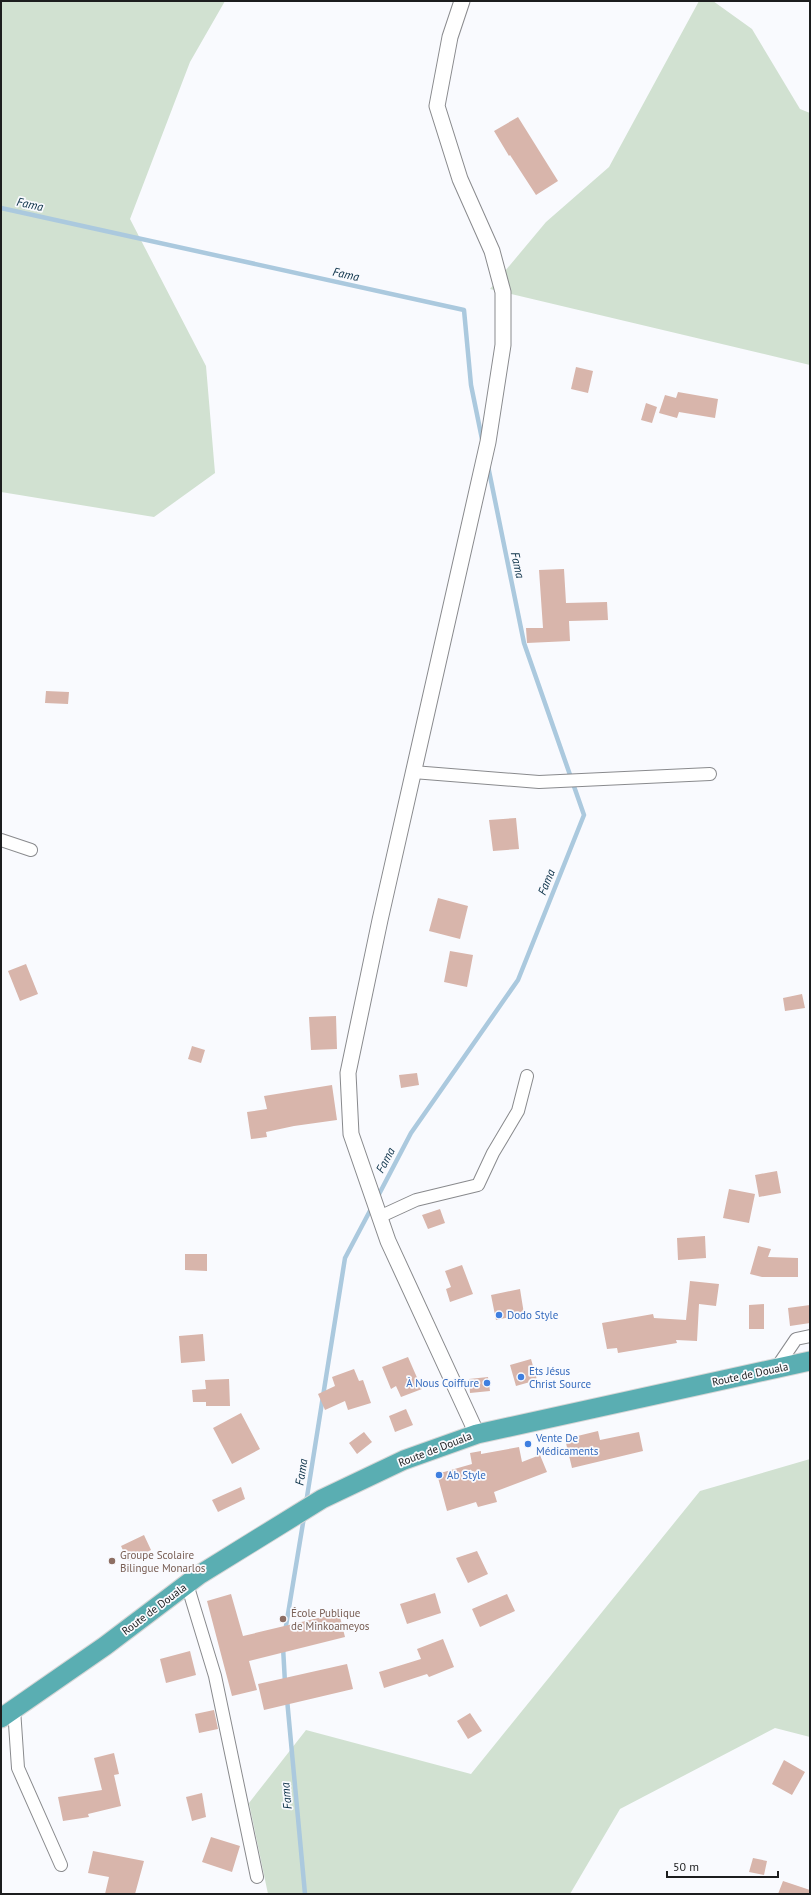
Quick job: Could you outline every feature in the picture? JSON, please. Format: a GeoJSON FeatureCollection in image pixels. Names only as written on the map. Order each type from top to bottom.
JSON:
{"type":"FeatureCollection","features":[{"type":"Feature","properties":{"kind":"highway","name":"Route de Douala"},"geometry":{"type":"LineString","coordinates":[[8,1713],[105,1646],[187,1584],[322,1499],[404,1460],[477,1434],[777,1367],[810,1361]]}},
{"type":"Feature","properties":{"kind":"street"},"geometry":{"type":"LineString","coordinates":[[462,1],[450,37],[436,106],[460,179],[492,251],[503,292],[503,345],[488,442],[413,772],[348,1073],[351,1134],[379,1217],[388,1241],[477,1434]]}},
{"type":"Feature","properties":{"kind":"street"},"geometry":{"type":"LineString","coordinates":[[413,772],[539,782],[710,774]]}},
{"type":"Feature","properties":{"kind":"street"},"geometry":{"type":"LineString","coordinates":[[1,840],[31,850]]}},
{"type":"Feature","properties":{"kind":"street"},"geometry":{"type":"LineString","coordinates":[[379,1217],[416,1200],[478,1185],[493,1153],[518,1110],[527,1076]]}},
{"type":"Feature","properties":{"kind":"street"},"geometry":{"type":"LineString","coordinates":[[777,1367],[796,1339],[810,1336]]}},
{"type":"Feature","properties":{"kind":"street"},"geometry":{"type":"LineString","coordinates":[[187,1584],[215,1676],[256,1877]]}},
{"type":"Feature","properties":{"kind":"street"},"geometry":{"type":"LineString","coordinates":[[8,1713],[18,1768],[61,1865]]}},
{"type":"Feature","properties":{"kind":"green space"},"geometry":{"type":"Polygon","coordinates":[[[1,1],[225,1],[190,62],[130,219],[206,366],[215,473],[154,517],[1,492],[1,1]]]}},
{"type":"Feature","properties":{"kind":"green space"},"geometry":{"type":"Polygon","coordinates":[[[699,1],[713,1],[752,29],[800,109],[810,113],[810,365],[490,289],[546,222],[609,167],[699,1]]]}},
{"type":"Feature","properties":{"kind":"green space"},"geometry":{"type":"Polygon","coordinates":[[[810,1459],[810,1737],[775,1728],[620,1809],[570,1894],[268,1894],[249,1803],[306,1730],[471,1774],[700,1491],[810,1459]]]}},
{"type":"Feature","properties":{"kind":"building"},"geometry":{"type":"Polygon","coordinates":[[[518,117],[558,181],[536,195],[494,131],[518,117]]]}},
{"type":"Feature","properties":{"kind":"building"},"geometry":{"type":"Polygon","coordinates":[[[576,367],[593,371],[588,393],[571,389],[576,367]]]}},
{"type":"Feature","properties":{"kind":"building"},"geometry":{"type":"Polygon","coordinates":[[[678,392],[718,399],[715,418],[679,412],[677,418],[659,413],[665,395],[676,398],[678,392]]]}},
{"type":"Feature","properties":{"kind":"building"},"geometry":{"type":"Polygon","coordinates":[[[646,403],[657,407],[652,423],[641,420],[646,403]]]}},
{"type":"Feature","properties":{"kind":"building"},"geometry":{"type":"Polygon","coordinates":[[[564,569],[566,603],[607,602],[608,620],[569,621],[570,641],[527,643],[526,628],[543,628],[539,570],[564,569]]]}},
{"type":"Feature","properties":{"kind":"building"},"geometry":{"type":"Polygon","coordinates":[[[46,691],[69,692],[68,704],[45,703],[46,691]]]}},
{"type":"Feature","properties":{"kind":"building"},"geometry":{"type":"Polygon","coordinates":[[[516,818],[519,849],[493,851],[489,820],[516,818]]]}},
{"type":"Feature","properties":{"kind":"building"},"geometry":{"type":"Polygon","coordinates":[[[438,898],[468,906],[460,939],[429,931],[438,898]]]}},
{"type":"Feature","properties":{"kind":"building"},"geometry":{"type":"Polygon","coordinates":[[[450,951],[473,955],[467,987],[444,982],[450,951]]]}},
{"type":"Feature","properties":{"kind":"building"},"geometry":{"type":"Polygon","coordinates":[[[26,964],[38,994],[20,1001],[8,971],[26,964]]]}},
{"type":"Feature","properties":{"kind":"building"},"geometry":{"type":"Polygon","coordinates":[[[802,994],[805,1008],[785,1011],[783,998],[802,994]]]}},
{"type":"Feature","properties":{"kind":"building"},"geometry":{"type":"Polygon","coordinates":[[[336,1016],[337,1049],[311,1050],[309,1017],[336,1016]]]}},
{"type":"Feature","properties":{"kind":"building"},"geometry":{"type":"Polygon","coordinates":[[[192,1046],[205,1050],[201,1063],[188,1059],[192,1046]]]}},
{"type":"Feature","properties":{"kind":"building"},"geometry":{"type":"Polygon","coordinates":[[[417,1073],[419,1085],[401,1088],[399,1075],[417,1073]]]}},
{"type":"Feature","properties":{"kind":"building"},"geometry":{"type":"Polygon","coordinates":[[[332,1085],[337,1120],[294,1126],[266,1132],[267,1137],[251,1139],[247,1112],[267,1109],[264,1096],[332,1085]]]}},
{"type":"Feature","properties":{"kind":"building"},"geometry":{"type":"Polygon","coordinates":[[[777,1171],[781,1193],[759,1197],[755,1175],[777,1171]]]}},
{"type":"Feature","properties":{"kind":"building"},"geometry":{"type":"Polygon","coordinates":[[[729,1189],[755,1194],[749,1223],[723,1218],[729,1189]]]}},
{"type":"Feature","properties":{"kind":"building"},"geometry":{"type":"Polygon","coordinates":[[[440,1209],[445,1223],[428,1229],[422,1215],[440,1209]]]}},
{"type":"Feature","properties":{"kind":"building"},"geometry":{"type":"Polygon","coordinates":[[[705,1236],[706,1258],[678,1260],[677,1238],[705,1236]]]}},
{"type":"Feature","properties":{"kind":"building"},"geometry":{"type":"Polygon","coordinates":[[[758,1246],[771,1249],[768,1257],[798,1258],[798,1277],[762,1277],[750,1274],[758,1246]]]}},
{"type":"Feature","properties":{"kind":"building"},"geometry":{"type":"Polygon","coordinates":[[[185,1254],[207,1254],[207,1271],[185,1270],[185,1254]]]}},
{"type":"Feature","properties":{"kind":"building"},"geometry":{"type":"Polygon","coordinates":[[[462,1265],[473,1294],[450,1302],[446,1289],[451,1287],[445,1271],[462,1265]]]}},
{"type":"Feature","properties":{"kind":"building"},"geometry":{"type":"Polygon","coordinates":[[[690,1281],[719,1284],[716,1306],[699,1304],[697,1341],[676,1340],[677,1343],[618,1353],[617,1348],[607,1349],[602,1323],[653,1314],[654,1318],[686,1320],[690,1281]]]}},
{"type":"Feature","properties":{"kind":"building"},"geometry":{"type":"Polygon","coordinates":[[[520,1289],[524,1314],[496,1320],[491,1295],[520,1289]]]}},
{"type":"Feature","properties":{"kind":"building"},"geometry":{"type":"Polygon","coordinates":[[[764,1304],[764,1329],[749,1329],[749,1305],[764,1304]]]}},
{"type":"Feature","properties":{"kind":"building"},"geometry":{"type":"Polygon","coordinates":[[[810,1305],[810,1323],[790,1326],[788,1308],[810,1305]]]}},
{"type":"Feature","properties":{"kind":"building"},"geometry":{"type":"Polygon","coordinates":[[[203,1334],[205,1361],[181,1363],[179,1336],[203,1334]]]}},
{"type":"Feature","properties":{"kind":"building"},"geometry":{"type":"Polygon","coordinates":[[[408,1357],[422,1389],[401,1397],[396,1386],[391,1389],[382,1367],[408,1357]]]}},
{"type":"Feature","properties":{"kind":"building"},"geometry":{"type":"Polygon","coordinates":[[[531,1359],[537,1380],[516,1386],[510,1365],[531,1359]]]}},
{"type":"Feature","properties":{"kind":"building"},"geometry":{"type":"Polygon","coordinates":[[[354,1369],[359,1381],[363,1380],[371,1403],[348,1410],[345,1401],[325,1410],[318,1394],[335,1386],[332,1377],[354,1369]]]}},
{"type":"Feature","properties":{"kind":"building"},"geometry":{"type":"Polygon","coordinates":[[[488,1377],[490,1391],[470,1393],[469,1379],[488,1377]]]}},
{"type":"Feature","properties":{"kind":"building"},"geometry":{"type":"Polygon","coordinates":[[[229,1379],[230,1406],[206,1406],[206,1402],[193,1402],[192,1390],[206,1389],[205,1380],[229,1379]]]}},
{"type":"Feature","properties":{"kind":"building"},"geometry":{"type":"Polygon","coordinates":[[[406,1409],[413,1425],[395,1432],[389,1416],[406,1409]]]}},
{"type":"Feature","properties":{"kind":"building"},"geometry":{"type":"Polygon","coordinates":[[[241,1413],[260,1449],[232,1464],[213,1428],[241,1413]]]}},
{"type":"Feature","properties":{"kind":"building"},"geometry":{"type":"Polygon","coordinates":[[[598,1431],[600,1440],[639,1432],[643,1451],[572,1468],[565,1439],[598,1431]]]}},
{"type":"Feature","properties":{"kind":"building"},"geometry":{"type":"Polygon","coordinates":[[[364,1432],[372,1442],[357,1454],[349,1443],[364,1432]]]}},
{"type":"Feature","properties":{"kind":"building"},"geometry":{"type":"Polygon","coordinates":[[[519,1447],[522,1462],[540,1455],[547,1472],[494,1492],[497,1502],[478,1507],[476,1502],[447,1511],[437,1474],[472,1464],[470,1453],[481,1451],[481,1454],[519,1447]]]}},
{"type":"Feature","properties":{"kind":"building"},"geometry":{"type":"Polygon","coordinates":[[[241,1487],[245,1499],[218,1512],[212,1500],[241,1487]]]}},
{"type":"Feature","properties":{"kind":"building"},"geometry":{"type":"Polygon","coordinates":[[[144,1535],[151,1550],[128,1561],[121,1546],[144,1535]]]}},
{"type":"Feature","properties":{"kind":"building"},"geometry":{"type":"Polygon","coordinates":[[[477,1551],[488,1574],[468,1583],[456,1558],[477,1551]]]}},
{"type":"Feature","properties":{"kind":"building"},"geometry":{"type":"Polygon","coordinates":[[[435,1593],[441,1613],[407,1624],[400,1604],[435,1593]]]}},
{"type":"Feature","properties":{"kind":"building"},"geometry":{"type":"Polygon","coordinates":[[[231,1594],[243,1636],[339,1613],[345,1637],[249,1661],[257,1690],[232,1696],[207,1601],[231,1594]]]}},
{"type":"Feature","properties":{"kind":"building"},"geometry":{"type":"Polygon","coordinates":[[[507,1594],[515,1611],[480,1627],[472,1609],[507,1594]]]}},
{"type":"Feature","properties":{"kind":"building"},"geometry":{"type":"Polygon","coordinates":[[[443,1639],[454,1667],[429,1677],[427,1674],[384,1688],[379,1672],[421,1659],[417,1649],[443,1639]]]}},
{"type":"Feature","properties":{"kind":"building"},"geometry":{"type":"Polygon","coordinates":[[[190,1651],[196,1675],[166,1683],[160,1659],[190,1651]]]}},
{"type":"Feature","properties":{"kind":"building"},"geometry":{"type":"Polygon","coordinates":[[[347,1664],[353,1689],[264,1710],[258,1684],[347,1664]]]}},
{"type":"Feature","properties":{"kind":"building"},"geometry":{"type":"Polygon","coordinates":[[[214,1710],[218,1729],[199,1733],[195,1714],[214,1710]]]}},
{"type":"Feature","properties":{"kind":"building"},"geometry":{"type":"Polygon","coordinates":[[[470,1713],[482,1731],[468,1739],[457,1721],[470,1713]]]}},
{"type":"Feature","properties":{"kind":"building"},"geometry":{"type":"Polygon","coordinates":[[[114,1753],[119,1774],[114,1775],[121,1806],[88,1814],[89,1817],[63,1821],[58,1797],[102,1790],[94,1758],[114,1753]]]}},
{"type":"Feature","properties":{"kind":"building"},"geometry":{"type":"Polygon","coordinates":[[[784,1760],[805,1772],[792,1795],[772,1784],[784,1760]]]}},
{"type":"Feature","properties":{"kind":"building"},"geometry":{"type":"Polygon","coordinates":[[[202,1793],[206,1817],[192,1821],[186,1797],[202,1793]]]}},
{"type":"Feature","properties":{"kind":"building"},"geometry":{"type":"Polygon","coordinates":[[[211,1837],[240,1846],[232,1872],[202,1862],[211,1837]]]}},
{"type":"Feature","properties":{"kind":"building"},"geometry":{"type":"Polygon","coordinates":[[[93,1851],[144,1861],[135,1894],[105,1894],[109,1877],[88,1873],[93,1851]]]}},
{"type":"Feature","properties":{"kind":"building"},"geometry":{"type":"Polygon","coordinates":[[[753,1858],[767,1861],[764,1875],[749,1872],[753,1858]]]}},
{"type":"Feature","properties":{"kind":"building"},"geometry":{"type":"Polygon","coordinates":[[[783,1881],[810,1890],[810,1894],[778,1894],[783,1881]]]}},
{"type":"Feature","properties":{"kind":"waterway","name":"Fama"},"geometry":{"type":"LineString","coordinates":[[1,208],[464,310],[471,385],[482,439]]}},
{"type":"Feature","properties":{"kind":"waterway","name":"Fama"},"geometry":{"type":"LineString","coordinates":[[377,1198],[411,1133],[518,980],[584,815],[524,643],[488,466]]}},
{"type":"Feature","properties":{"kind":"waterway","name":"Fama"},"geometry":{"type":"LineString","coordinates":[[306,1503],[345,1258],[372,1207]]}},
{"type":"Feature","properties":{"kind":"waterway","name":"Fama"},"geometry":{"type":"LineString","coordinates":[[285,1632],[304,1517]]}},
{"type":"Feature","properties":{"kind":"waterway","name":"Fama"},"geometry":{"type":"LineString","coordinates":[[283,1647],[285,1683]]}},
{"type":"Feature","properties":{"kind":"waterway","name":"Fama"},"geometry":{"type":"LineString","coordinates":[[287,1699],[305,1894]]}},
{"type":"Feature","properties":{"kind":"place","name":"Dodo Style"},"geometry":{"type":"Point","coordinates":[499,1315]}},
{"type":"Feature","properties":{"kind":"place","name":"Ets Jésus Christ Source"},"geometry":{"type":"Point","coordinates":[521,1377]}},
{"type":"Feature","properties":{"kind":"place","name":"À Nous Coiffure"},"geometry":{"type":"Point","coordinates":[487,1383]}},
{"type":"Feature","properties":{"kind":"place","name":"Vente De Médicaments"},"geometry":{"type":"Point","coordinates":[528,1444]}},
{"type":"Feature","properties":{"kind":"place","name":"Ab Style"},"geometry":{"type":"Point","coordinates":[439,1475]}},
{"type":"Feature","properties":{"kind":"place","name":"Groupe Scolaire Bilingue Monarlos"},"geometry":{"type":"Point","coordinates":[112,1561]}},
{"type":"Feature","properties":{"kind":"place","name":"École Publique de Minkoameyos"},"geometry":{"type":"Point","coordinates":[283,1619]}}]}
